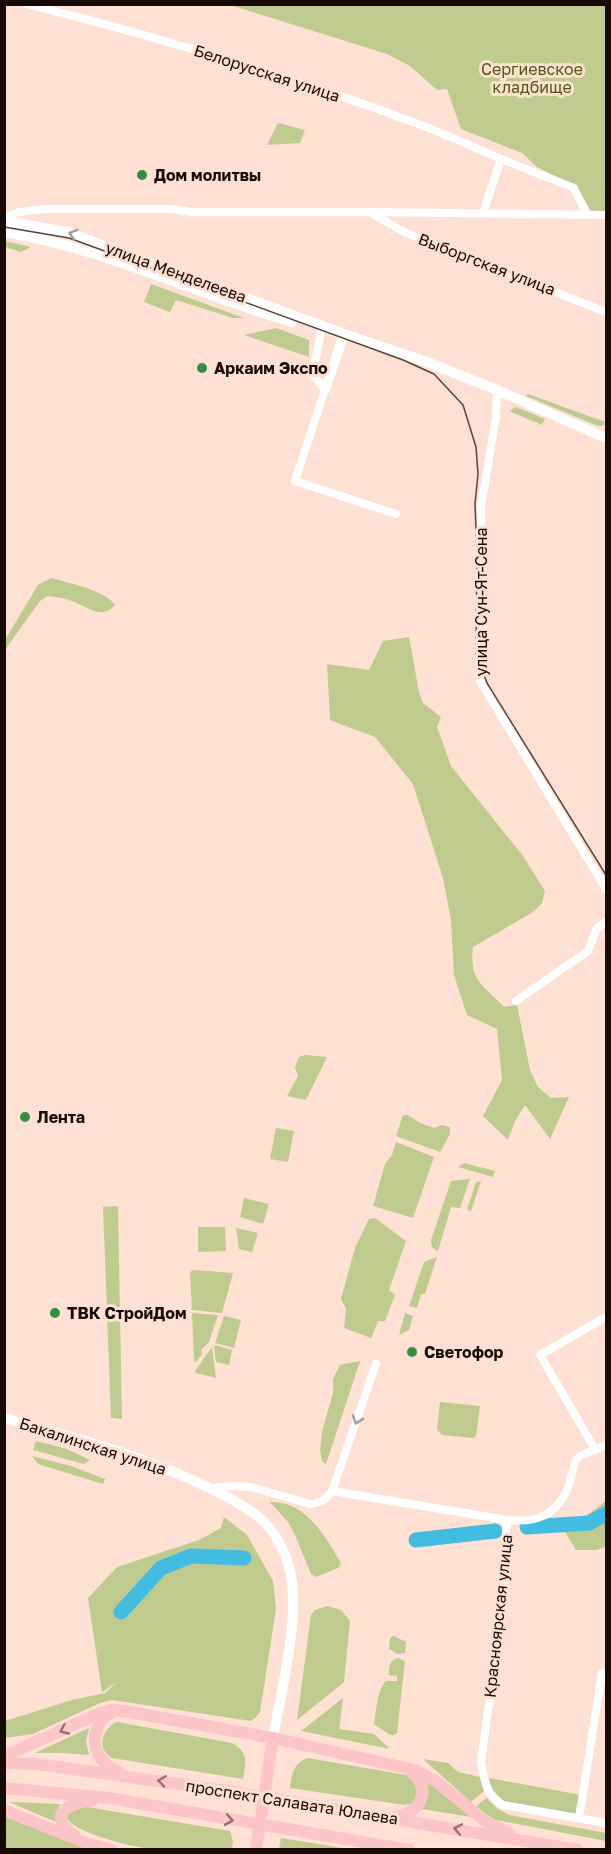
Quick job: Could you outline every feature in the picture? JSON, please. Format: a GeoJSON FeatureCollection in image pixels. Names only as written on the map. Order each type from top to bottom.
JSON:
{"type":"FeatureCollection","features":[{"type":"Feature","properties":{"kind":"main road","name":"улица Менделеева"},"geometry":{"type":"LineString","coordinates":[[4,219],[67,232],[344,334],[427,362],[606,438]]}},
{"type":"Feature","properties":{"kind":"main road","name":"улица Менделеева"},"geometry":{"type":"LineString","coordinates":[[4,232],[35,237],[85,251],[254,311],[321,330],[344,334]]}},
{"type":"Feature","properties":{"kind":"main road"},"geometry":{"type":"LineString","coordinates":[[325,390],[344,334]]}},
{"type":"Feature","properties":{"kind":"main road","name":"Бакалинская улица"},"geometry":{"type":"LineString","coordinates":[[4,1418],[152,1462],[209,1488],[249,1510],[266,1524],[279,1543],[290,1567],[293,1599],[291,1633],[273,1738]]}},
{"type":"Feature","properties":{"kind":"main road"},"geometry":{"type":"LineString","coordinates":[[118,1710],[112,1711],[103,1718],[97,1727],[94,1740],[101,1759],[123,1775]]}},
{"type":"Feature","properties":{"kind":"main road"},"geometry":{"type":"LineString","coordinates":[[4,1756],[100,1713],[118,1710],[273,1738],[416,1770],[430,1778],[484,1821],[536,1842]]}},
{"type":"Feature","properties":{"kind":"main road"},"geometry":{"type":"LineString","coordinates":[[256,1845],[273,1738]]}},
{"type":"Feature","properties":{"kind":"main road","name":"проспект Салавата Юлаева"},"geometry":{"type":"LineString","coordinates":[[4,1763],[37,1764],[123,1775],[578,1850]]}},
{"type":"Feature","properties":{"kind":"main road"},"geometry":{"type":"LineString","coordinates":[[389,1818],[406,1815],[421,1799],[420,1781],[404,1767]]}},
{"type":"Feature","properties":{"kind":"main road","name":"проспект Салавата Юлаева"},"geometry":{"type":"LineString","coordinates":[[4,1788],[109,1798],[409,1850]]}},
{"type":"Feature","properties":{"kind":"main road"},"geometry":{"type":"LineString","coordinates":[[88,1844],[65,1828],[61,1821],[63,1813],[68,1806],[73,1804],[109,1798]]}},
{"type":"Feature","properties":{"kind":"main road"},"geometry":{"type":"LineString","coordinates":[[4,1810],[88,1844],[112,1850]]}},
{"type":"Feature","properties":{"kind":"street","name":"Белорусская улица"},"geometry":{"type":"LineString","coordinates":[[27,4],[135,32],[322,90],[414,122],[574,188],[587,215]]}},
{"type":"Feature","properties":{"kind":"street"},"geometry":{"type":"LineString","coordinates":[[483,213],[501,159]]}},
{"type":"Feature","properties":{"kind":"street"},"geometry":{"type":"LineString","coordinates":[[4,219],[19,212],[44,209],[606,215]]}},
{"type":"Feature","properties":{"kind":"street","name":"Выборгская улица"},"geometry":{"type":"LineString","coordinates":[[369,212],[404,232],[606,312]]}},
{"type":"Feature","properties":{"kind":"street"},"geometry":{"type":"LineString","coordinates":[[321,330],[314,374],[325,390],[295,481],[396,514]]}},
{"type":"Feature","properties":{"kind":"street","name":"улица Сун-Ят-Сена"},"geometry":{"type":"LineString","coordinates":[[497,390],[496,417],[481,507],[484,655],[480,681],[606,889]]}},
{"type":"Feature","properties":{"kind":"street"},"geometry":{"type":"LineString","coordinates":[[516,1001],[588,951],[597,928],[606,922]]}},
{"type":"Feature","properties":{"kind":"street"},"geometry":{"type":"LineString","coordinates":[[595,1449],[540,1355],[606,1317]]}},
{"type":"Feature","properties":{"kind":"street"},"geometry":{"type":"LineString","coordinates":[[209,1488],[251,1487],[310,1504],[325,1500],[332,1491],[376,1364]]}},
{"type":"Feature","properties":{"kind":"street","name":"Красноярская улица"},"geometry":{"type":"LineString","coordinates":[[579,1818],[503,1805],[490,1794],[481,1761],[501,1618],[507,1520],[527,1521],[548,1514],[563,1497],[577,1459],[606,1444]]}},
{"type":"Feature","properties":{"kind":"street"},"geometry":{"type":"LineString","coordinates":[[332,1491],[507,1520]]}},
{"type":"Feature","properties":{"kind":"street"},"geometry":{"type":"LineString","coordinates":[[602,1672],[579,1818],[606,1823]]}},
{"type":"Feature","properties":{"kind":"green space","name":"Сергиевское кладбище"},"geometry":{"type":"Polygon","coordinates":[[[230,5],[606,5],[606,211],[591,211],[577,187],[537,167],[522,153],[461,129],[447,89],[437,90],[410,66],[387,54],[230,5]]]}},
{"type":"Feature","properties":{"kind":"green space"},"geometry":{"type":"Polygon","coordinates":[[[278,123],[305,130],[300,143],[267,145],[278,123]]]}},
{"type":"Feature","properties":{"kind":"green space"},"geometry":{"type":"Polygon","coordinates":[[[4,241],[31,247],[21,252],[5,247],[4,241]]]}},
{"type":"Feature","properties":{"kind":"green space"},"geometry":{"type":"Polygon","coordinates":[[[151,284],[244,318],[233,318],[176,300],[170,312],[144,302],[151,284]]]}},
{"type":"Feature","properties":{"kind":"green space"},"geometry":{"type":"Polygon","coordinates":[[[276,328],[309,340],[309,357],[244,335],[276,328]]]}},
{"type":"Feature","properties":{"kind":"green space"},"geometry":{"type":"Polygon","coordinates":[[[528,394],[605,422],[603,426],[598,426],[526,396],[528,394]]]}},
{"type":"Feature","properties":{"kind":"green space"},"geometry":{"type":"Polygon","coordinates":[[[516,407],[545,419],[542,425],[509,411],[516,407]]]}},
{"type":"Feature","properties":{"kind":"green space"},"geometry":{"type":"Polygon","coordinates":[[[51,578],[95,591],[115,605],[110,610],[99,612],[69,600],[48,596],[40,601],[7,647],[5,654],[5,640],[38,585],[51,578]]]}},
{"type":"Feature","properties":{"kind":"green space"},"geometry":{"type":"Polygon","coordinates":[[[409,637],[419,692],[423,703],[441,717],[437,727],[451,766],[523,856],[545,891],[542,903],[533,912],[473,947],[472,958],[475,975],[483,987],[504,1007],[517,1005],[530,1070],[538,1087],[551,1098],[569,1097],[550,1139],[525,1105],[515,1121],[508,1140],[483,1116],[502,1080],[497,1029],[467,1015],[454,975],[451,920],[443,878],[413,784],[375,737],[330,720],[327,664],[369,670],[383,641],[409,637]]]}},
{"type":"Feature","properties":{"kind":"green space"},"geometry":{"type":"Polygon","coordinates":[[[305,1055],[327,1057],[306,1100],[287,1096],[298,1076],[295,1067],[299,1057],[305,1055]]]}},
{"type":"Feature","properties":{"kind":"green space"},"geometry":{"type":"Polygon","coordinates":[[[403,1115],[408,1115],[434,1128],[442,1125],[450,1127],[450,1134],[440,1152],[396,1136],[403,1115]]]}},
{"type":"Feature","properties":{"kind":"green space"},"geometry":{"type":"Polygon","coordinates":[[[276,1128],[294,1131],[288,1162],[270,1159],[276,1128]]]}},
{"type":"Feature","properties":{"kind":"green space"},"geometry":{"type":"Polygon","coordinates":[[[396,1142],[434,1157],[413,1218],[373,1206],[385,1164],[392,1155],[396,1142]]]}},
{"type":"Feature","properties":{"kind":"green space"},"geometry":{"type":"Polygon","coordinates":[[[464,1163],[495,1171],[493,1177],[458,1167],[464,1163]]]}},
{"type":"Feature","properties":{"kind":"green space"},"geometry":{"type":"Polygon","coordinates":[[[470,1179],[460,1208],[451,1207],[438,1251],[432,1247],[431,1240],[451,1181],[470,1179]]]}},
{"type":"Feature","properties":{"kind":"green space"},"geometry":{"type":"Polygon","coordinates":[[[481,1181],[471,1211],[467,1210],[476,1182],[481,1181]]]}},
{"type":"Feature","properties":{"kind":"green space"},"geometry":{"type":"Polygon","coordinates":[[[244,1198],[269,1204],[263,1224],[240,1217],[244,1198]]]}},
{"type":"Feature","properties":{"kind":"green space"},"geometry":{"type":"Polygon","coordinates":[[[118,1206],[122,1419],[111,1418],[103,1207],[118,1206]]]}},
{"type":"Feature","properties":{"kind":"green space"},"geometry":{"type":"Polygon","coordinates":[[[375,1218],[406,1241],[389,1290],[395,1295],[385,1321],[378,1321],[371,1338],[344,1328],[346,1309],[341,1299],[355,1248],[369,1219],[375,1218]]]}},
{"type":"Feature","properties":{"kind":"green space"},"geometry":{"type":"Polygon","coordinates":[[[198,1227],[225,1227],[226,1251],[198,1252],[198,1227]]]}},
{"type":"Feature","properties":{"kind":"green space"},"geometry":{"type":"Polygon","coordinates":[[[236,1228],[258,1233],[252,1252],[239,1249],[236,1228]]]}},
{"type":"Feature","properties":{"kind":"green space"},"geometry":{"type":"Polygon","coordinates":[[[437,1257],[425,1294],[421,1294],[417,1308],[409,1306],[424,1262],[437,1257]]]}},
{"type":"Feature","properties":{"kind":"green space"},"geometry":{"type":"Polygon","coordinates":[[[193,1270],[233,1273],[222,1313],[192,1310],[190,1272],[193,1270]]]}},
{"type":"Feature","properties":{"kind":"green space"},"geometry":{"type":"Polygon","coordinates":[[[192,1313],[218,1315],[209,1342],[201,1350],[202,1354],[196,1362],[194,1361],[192,1313]]]}},
{"type":"Feature","properties":{"kind":"green space"},"geometry":{"type":"Polygon","coordinates":[[[405,1313],[413,1316],[409,1330],[399,1335],[405,1313]]]}},
{"type":"Feature","properties":{"kind":"green space"},"geometry":{"type":"Polygon","coordinates":[[[224,1316],[241,1320],[234,1348],[215,1343],[224,1316]]]}},
{"type":"Feature","properties":{"kind":"green space"},"geometry":{"type":"Polygon","coordinates":[[[214,1345],[232,1350],[229,1365],[216,1362],[214,1345]]]}},
{"type":"Feature","properties":{"kind":"green space"},"geometry":{"type":"Polygon","coordinates":[[[212,1347],[216,1378],[195,1371],[212,1347]]]}},
{"type":"Feature","properties":{"kind":"green space"},"geometry":{"type":"Polygon","coordinates":[[[360,1361],[326,1464],[322,1461],[320,1450],[322,1432],[333,1393],[333,1379],[340,1365],[360,1361]]]}},
{"type":"Feature","properties":{"kind":"green space"},"geometry":{"type":"Polygon","coordinates":[[[440,1402],[480,1406],[476,1436],[473,1438],[442,1435],[437,1429],[440,1402]]]}},
{"type":"Feature","properties":{"kind":"green space"},"geometry":{"type":"Polygon","coordinates":[[[36,1441],[67,1449],[90,1460],[84,1464],[33,1450],[36,1441]]]}},
{"type":"Feature","properties":{"kind":"green space"},"geometry":{"type":"Polygon","coordinates":[[[32,1456],[71,1466],[105,1479],[103,1484],[38,1464],[32,1456]]]}},
{"type":"Feature","properties":{"kind":"green space"},"geometry":{"type":"Polygon","coordinates":[[[606,1501],[606,1547],[596,1550],[576,1550],[565,1532],[606,1501]]]}},
{"type":"Feature","properties":{"kind":"green space"},"geometry":{"type":"Polygon","coordinates":[[[270,1502],[294,1507],[313,1522],[341,1563],[338,1568],[316,1577],[311,1574],[288,1522],[270,1502]]]}},
{"type":"Feature","properties":{"kind":"green space"},"geometry":{"type":"Polygon","coordinates":[[[224,1517],[247,1535],[273,1581],[276,1609],[260,1712],[255,1718],[251,1721],[112,1700],[100,1703],[33,1734],[5,1738],[5,1721],[72,1700],[105,1693],[117,1682],[102,1692],[88,1598],[117,1567],[199,1540],[221,1528],[224,1517]]]}},
{"type":"Feature","properties":{"kind":"green space"},"geometry":{"type":"Polygon","coordinates":[[[327,1606],[341,1610],[350,1621],[344,1682],[297,1720],[311,1615],[315,1610],[327,1606]]]}},
{"type":"Feature","properties":{"kind":"green space"},"geometry":{"type":"Polygon","coordinates":[[[394,1636],[406,1642],[405,1653],[398,1654],[389,1649],[390,1638],[394,1636]]]}},
{"type":"Feature","properties":{"kind":"green space"},"geometry":{"type":"Polygon","coordinates":[[[398,1658],[405,1661],[397,1733],[390,1735],[374,1724],[383,1685],[386,1681],[397,1681],[397,1676],[389,1675],[389,1667],[391,1662],[398,1658]]]}},
{"type":"Feature","properties":{"kind":"green space"},"geometry":{"type":"Polygon","coordinates":[[[343,1698],[339,1729],[374,1734],[390,1749],[301,1731],[343,1698]]]}},
{"type":"Feature","properties":{"kind":"green space"},"geometry":{"type":"Polygon","coordinates":[[[117,1722],[232,1743],[244,1754],[243,1779],[112,1758],[104,1749],[103,1739],[108,1729],[117,1722]]]}},
{"type":"Feature","properties":{"kind":"green space"},"geometry":{"type":"Polygon","coordinates":[[[89,1728],[86,1741],[89,1755],[35,1753],[89,1728]]]}},
{"type":"Feature","properties":{"kind":"green space"},"geometry":{"type":"Polygon","coordinates":[[[308,1758],[412,1776],[419,1790],[413,1803],[405,1805],[290,1788],[296,1766],[308,1758]]]}},
{"type":"Feature","properties":{"kind":"green space"},"geometry":{"type":"Polygon","coordinates":[[[423,1759],[448,1763],[458,1772],[480,1777],[484,1791],[471,1802],[423,1759]]]}},
{"type":"Feature","properties":{"kind":"green space"},"geometry":{"type":"Polygon","coordinates":[[[489,1778],[581,1795],[578,1815],[503,1803],[491,1790],[489,1778]]]}},
{"type":"Feature","properties":{"kind":"green space"},"geometry":{"type":"Polygon","coordinates":[[[428,1780],[471,1817],[422,1809],[428,1795],[428,1780]]]}},
{"type":"Feature","properties":{"kind":"green space"},"geometry":{"type":"Polygon","coordinates":[[[486,1798],[509,1815],[606,1833],[606,1841],[496,1820],[474,1808],[486,1798]]]}},
{"type":"Feature","properties":{"kind":"green space"},"geometry":{"type":"Polygon","coordinates":[[[9,1802],[60,1804],[56,1822],[9,1802]]]}},
{"type":"Feature","properties":{"kind":"green space"},"geometry":{"type":"Polygon","coordinates":[[[87,1807],[230,1831],[233,1841],[232,1849],[152,1849],[106,1839],[81,1829],[67,1818],[70,1809],[87,1807]]]}},
{"type":"Feature","properties":{"kind":"green space"},"geometry":{"type":"Polygon","coordinates":[[[4,1813],[94,1849],[5,1849],[4,1813]]]}},
{"type":"Feature","properties":{"kind":"green space"},"geometry":{"type":"Polygon","coordinates":[[[281,1838],[348,1849],[279,1849],[281,1838]]]}},
{"type":"Feature","properties":{"kind":"waterway"},"geometry":{"type":"LineString","coordinates":[[527,1527],[589,1523],[606,1514]]}},
{"type":"Feature","properties":{"kind":"waterway"},"geometry":{"type":"LineString","coordinates":[[416,1540],[495,1531]]}},
{"type":"Feature","properties":{"kind":"waterway"},"geometry":{"type":"LineString","coordinates":[[121,1612],[161,1568],[191,1556],[244,1558]]}},
{"type":"Feature","properties":{"kind":"tram line"},"geometry":{"type":"LineString","coordinates":[[4,227],[69,238],[403,360],[434,374],[463,405],[476,447],[478,474],[475,504],[476,654],[487,683],[606,875]]}},
{"type":"Feature","properties":{"kind":"place","name":"Дом молитвы"},"geometry":{"type":"Point","coordinates":[142,175]}},
{"type":"Feature","properties":{"kind":"place","name":"Аркаим Экспо"},"geometry":{"type":"Point","coordinates":[202,368]}},
{"type":"Feature","properties":{"kind":"place","name":"Лента"},"geometry":{"type":"Point","coordinates":[25,1117]}},
{"type":"Feature","properties":{"kind":"place","name":"ТВК СтройДом"},"geometry":{"type":"Point","coordinates":[55,1313]}},
{"type":"Feature","properties":{"kind":"place","name":"Светофор"},"geometry":{"type":"Point","coordinates":[412,1352]}}]}
